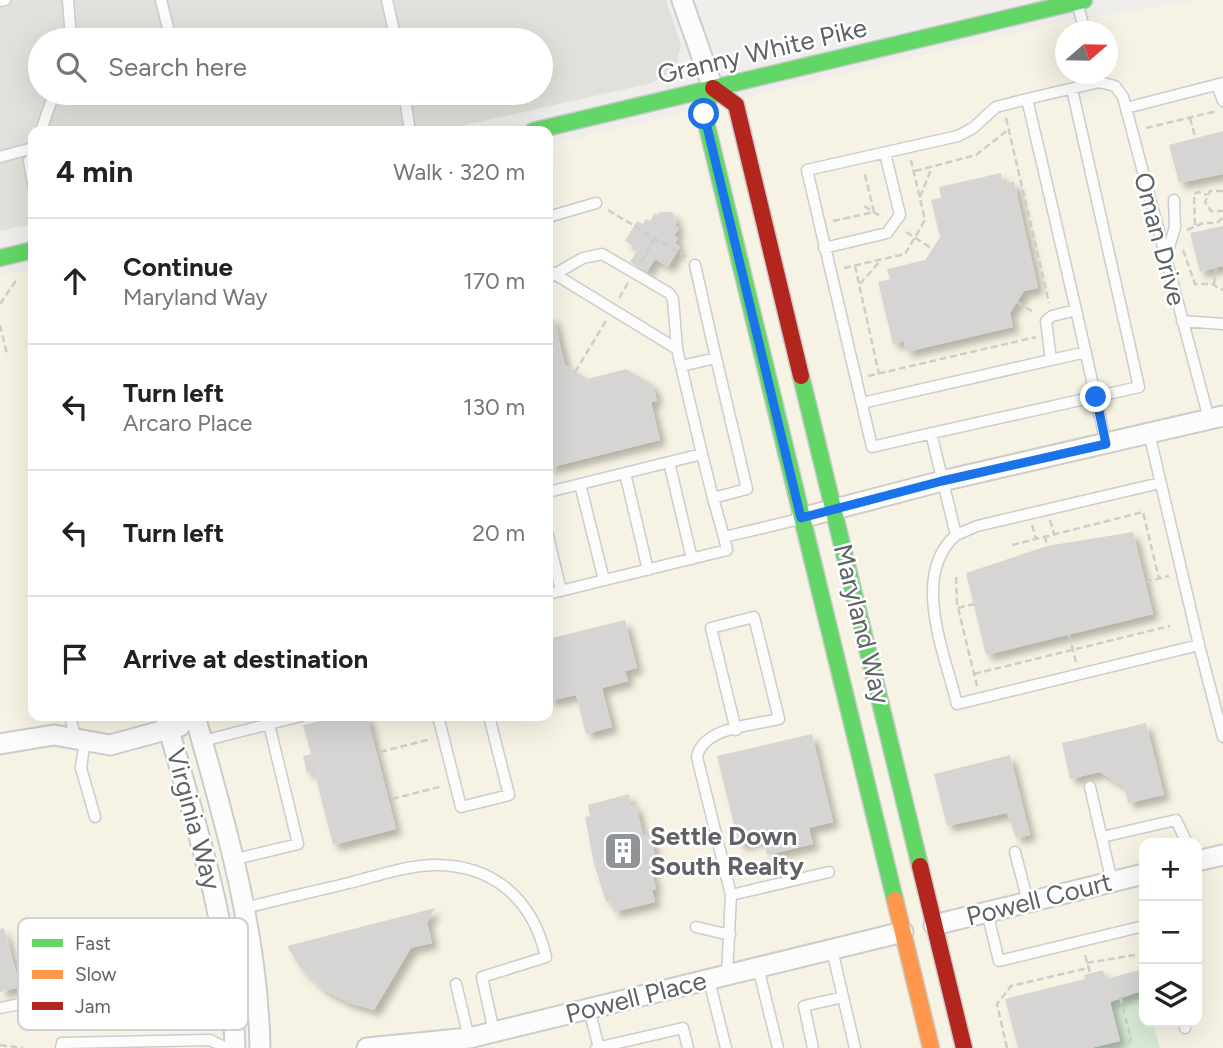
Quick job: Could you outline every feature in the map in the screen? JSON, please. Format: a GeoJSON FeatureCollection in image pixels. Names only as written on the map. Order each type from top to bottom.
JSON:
{"type":"FeatureCollection","features":[{"type":"Feature","properties":{"kind":"main road","name":"Granny White Pike"},"geometry":{"type":"LineString","coordinates":[[553,126],[1081,1]]}},
{"type":"Feature","properties":{"kind":"main road","name":"Maryland Way"},"geometry":{"type":"LineString","coordinates":[[931,1048],[704,114],[713,89],[736,105],[964,1048]]}},
{"type":"Feature","properties":{"kind":"main road"},"geometry":{"type":"LineString","coordinates":[[0,258],[28,251]]}},
{"type":"Feature","properties":{"kind":"main road"},"geometry":{"type":"LineString","coordinates":[[903,932],[934,925]]}},
{"type":"Feature","properties":{"kind":"street","name":"Maryland Way"},"geometry":{"type":"LineString","coordinates":[[681,0],[713,89]]}},
{"type":"Feature","properties":{"kind":"street"},"geometry":{"type":"LineString","coordinates":[[801,518],[942,481],[1216,417]]}},
{"type":"Feature","properties":{"kind":"street","name":"Virginia Way"},"geometry":{"type":"LineString","coordinates":[[197,721],[236,859],[247,918]]}},
{"type":"Feature","properties":{"kind":"street"},"geometry":{"type":"LineString","coordinates":[[0,744],[34,737],[80,738],[110,745],[167,722]]}},
{"type":"Feature","properties":{"kind":"street","name":"Virginia Way"},"geometry":{"type":"LineString","coordinates":[[167,722],[219,918]]}},
{"type":"Feature","properties":{"kind":"street"},"geometry":{"type":"LineString","coordinates":[[1202,858],[1223,855]]}},
{"type":"Feature","properties":{"kind":"street","name":"Powell Court"},"geometry":{"type":"LineString","coordinates":[[934,925],[1139,875]]}},
{"type":"Feature","properties":{"kind":"street","name":"Virginia Way"},"geometry":{"type":"LineString","coordinates":[[248,927],[256,979],[260,1048]]}},
{"type":"Feature","properties":{"kind":"street","name":"Powell Place"},"geometry":{"type":"LineString","coordinates":[[367,1048],[483,1038],[589,1009],[903,932]]}},
{"type":"Feature","properties":{"kind":"street","name":"Virginia Way"},"geometry":{"type":"LineString","coordinates":[[235,1030],[235,1048]]}},
{"type":"Feature","properties":{"kind":"lane"},"geometry":{"type":"LineString","coordinates":[[68,0],[70,28]]}},
{"type":"Feature","properties":{"kind":"lane"},"geometry":{"type":"LineString","coordinates":[[161,0],[168,28]]}},
{"type":"Feature","properties":{"kind":"lane"},"geometry":{"type":"LineString","coordinates":[[387,0],[393,28]]}},
{"type":"Feature","properties":{"kind":"lane"},"geometry":{"type":"LineString","coordinates":[[1081,1],[1084,21]]}},
{"type":"Feature","properties":{"kind":"lane"},"geometry":{"type":"LineString","coordinates":[[1072,89],[1139,387],[872,447],[807,170],[958,136],[1003,105],[1084,84]]}},
{"type":"Feature","properties":{"kind":"lane","name":"Oman Drive"},"geometry":{"type":"LineString","coordinates":[[1111,84],[1115,86],[1126,108],[1182,321],[1216,417]]}},
{"type":"Feature","properties":{"kind":"lane"},"geometry":{"type":"LineString","coordinates":[[1126,108],[1220,84],[1223,101]]}},
{"type":"Feature","properties":{"kind":"lane"},"geometry":{"type":"LineString","coordinates":[[1027,99],[1106,444]]}},
{"type":"Feature","properties":{"kind":"lane"},"geometry":{"type":"LineString","coordinates":[[43,126],[50,105]]}},
{"type":"Feature","properties":{"kind":"lane"},"geometry":{"type":"LineString","coordinates":[[406,105],[409,126]]}},
{"type":"Feature","properties":{"kind":"lane"},"geometry":{"type":"LineString","coordinates":[[0,157],[28,149]]}},
{"type":"Feature","properties":{"kind":"lane"},"geometry":{"type":"LineString","coordinates":[[824,248],[887,233],[900,215],[885,153]]}},
{"type":"Feature","properties":{"kind":"lane"},"geometry":{"type":"LineString","coordinates":[[1165,261],[1175,227],[1174,200]]}},
{"type":"Feature","properties":{"kind":"lane"},"geometry":{"type":"LineString","coordinates":[[553,215],[596,203]]}},
{"type":"Feature","properties":{"kind":"lane"},"geometry":{"type":"LineString","coordinates":[[553,274],[594,254],[610,256],[669,293],[675,307],[677,349],[727,550],[553,593]]}},
{"type":"Feature","properties":{"kind":"lane"},"geometry":{"type":"LineString","coordinates":[[695,265],[747,489],[713,498]]}},
{"type":"Feature","properties":{"kind":"lane"},"geometry":{"type":"LineString","coordinates":[[553,276],[677,349]]}},
{"type":"Feature","properties":{"kind":"lane"},"geometry":{"type":"LineString","coordinates":[[1051,360],[1046,335],[1049,318],[1076,310]]}},
{"type":"Feature","properties":{"kind":"lane"},"geometry":{"type":"LineString","coordinates":[[1182,321],[1223,324]]}},
{"type":"Feature","properties":{"kind":"lane"},"geometry":{"type":"LineString","coordinates":[[862,403],[1086,352]]}},
{"type":"Feature","properties":{"kind":"lane"},"geometry":{"type":"LineString","coordinates":[[681,366],[716,358]]}},
{"type":"Feature","properties":{"kind":"lane"},"geometry":{"type":"LineString","coordinates":[[931,433],[956,535]]}},
{"type":"Feature","properties":{"kind":"lane"},"geometry":{"type":"LineString","coordinates":[[1149,433],[1199,645],[1219,701],[1223,737]]}},
{"type":"Feature","properties":{"kind":"lane"},"geometry":{"type":"LineString","coordinates":[[553,491],[702,454]]}},
{"type":"Feature","properties":{"kind":"lane"},"geometry":{"type":"LineString","coordinates":[[669,462],[692,559]]}},
{"type":"Feature","properties":{"kind":"lane"},"geometry":{"type":"LineString","coordinates":[[625,473],[648,569]]}},
{"type":"Feature","properties":{"kind":"lane"},"geometry":{"type":"LineString","coordinates":[[1160,483],[977,526],[956,535],[943,548],[934,568],[933,605],[957,704],[1199,645]]}},
{"type":"Feature","properties":{"kind":"lane"},"geometry":{"type":"LineString","coordinates":[[580,484],[604,580]]}},
{"type":"Feature","properties":{"kind":"lane"},"geometry":{"type":"LineString","coordinates":[[724,537],[801,518]]}},
{"type":"Feature","properties":{"kind":"lane"},"geometry":{"type":"LineString","coordinates":[[553,557],[561,591]]}},
{"type":"Feature","properties":{"kind":"lane"},"geometry":{"type":"LineString","coordinates":[[726,1048],[718,978],[730,935],[731,895],[697,758],[698,750],[711,737],[779,719],[754,617],[711,628],[736,730]]}},
{"type":"Feature","properties":{"kind":"lane"},"geometry":{"type":"LineString","coordinates":[[72,721],[80,738],[81,768],[95,817]]}},
{"type":"Feature","properties":{"kind":"lane"},"geometry":{"type":"LineString","coordinates":[[202,741],[281,721]]}},
{"type":"Feature","properties":{"kind":"lane"},"geometry":{"type":"LineString","coordinates":[[439,721],[461,807],[509,795],[490,721]]}},
{"type":"Feature","properties":{"kind":"lane"},"geometry":{"type":"LineString","coordinates":[[236,859],[298,844],[269,724]]}},
{"type":"Feature","properties":{"kind":"lane"},"geometry":{"type":"LineString","coordinates":[[1090,787],[1112,882]]}},
{"type":"Feature","properties":{"kind":"lane"},"geometry":{"type":"LineString","coordinates":[[1102,837],[1177,820],[1185,838]]}},
{"type":"Feature","properties":{"kind":"lane"},"geometry":{"type":"LineString","coordinates":[[1015,852],[1028,902]]}},
{"type":"Feature","properties":{"kind":"lane"},"geometry":{"type":"LineString","coordinates":[[245,908],[408,868],[449,866],[483,874],[523,903],[540,933],[546,957],[482,977],[483,1038]]}},
{"type":"Feature","properties":{"kind":"lane"},"geometry":{"type":"LineString","coordinates":[[731,895],[829,872]]}},
{"type":"Feature","properties":{"kind":"lane"},"geometry":{"type":"LineString","coordinates":[[987,912],[999,961],[1139,927]]}},
{"type":"Feature","properties":{"kind":"lane"},"geometry":{"type":"LineString","coordinates":[[696,927],[730,935]]}},
{"type":"Feature","properties":{"kind":"lane"},"geometry":{"type":"LineString","coordinates":[[832,950],[855,1048]]}},
{"type":"Feature","properties":{"kind":"lane"},"geometry":{"type":"LineString","coordinates":[[758,967],[778,1048]]}},
{"type":"Feature","properties":{"kind":"lane"},"geometry":{"type":"LineString","coordinates":[[456,984],[483,1038]]}},
{"type":"Feature","properties":{"kind":"lane"},"geometry":{"type":"LineString","coordinates":[[813,1048],[804,1006],[843,997]]}},
{"type":"Feature","properties":{"kind":"lane"},"geometry":{"type":"LineString","coordinates":[[0,1008],[18,1004]]}},
{"type":"Feature","properties":{"kind":"lane"},"geometry":{"type":"LineString","coordinates":[[589,1009],[598,1048],[684,1028],[688,1048]]}},
{"type":"Feature","properties":{"kind":"lane"},"geometry":{"type":"LineString","coordinates":[[61,1046],[210,1040],[226,1048]]}},
{"type":"Feature","properties":{"kind":"path"},"geometry":{"type":"LineString","coordinates":[[1003,105],[1049,318]]}},
{"type":"Feature","properties":{"kind":"path"},"geometry":{"type":"LineString","coordinates":[[1132,132],[1223,110]]}},
{"type":"Feature","properties":{"kind":"path"},"geometry":{"type":"LineString","coordinates":[[1190,118],[1195,137]]}},
{"type":"Feature","properties":{"kind":"path"},"geometry":{"type":"LineString","coordinates":[[914,172],[976,155],[1009,129]]}},
{"type":"Feature","properties":{"kind":"path"},"geometry":{"type":"LineString","coordinates":[[819,224],[874,212],[861,158]]}},
{"type":"Feature","properties":{"kind":"path"},"geometry":{"type":"LineString","coordinates":[[920,197],[932,167]]}},
{"type":"Feature","properties":{"kind":"path"},"geometry":{"type":"LineString","coordinates":[[1208,195],[1214,190],[1223,191]]}},
{"type":"Feature","properties":{"kind":"path"},"geometry":{"type":"LineString","coordinates":[[1195,225],[1194,194],[1199,191],[1208,195]]}},
{"type":"Feature","properties":{"kind":"path"},"geometry":{"type":"LineString","coordinates":[[1208,195],[1208,208],[1216,213],[1223,213]]}},
{"type":"Feature","properties":{"kind":"path"},"geometry":{"type":"LineString","coordinates":[[596,203],[692,260],[695,265]]}},
{"type":"Feature","properties":{"kind":"path"},"geometry":{"type":"LineString","coordinates":[[1184,235],[1187,229],[1195,225],[1217,223],[1223,213]]}},
{"type":"Feature","properties":{"kind":"path"},"geometry":{"type":"LineString","coordinates":[[1183,244],[1184,258],[1194,283],[1213,285],[1223,290]]}},
{"type":"Feature","properties":{"kind":"path"},"geometry":{"type":"LineString","coordinates":[[859,285],[881,260]]}},
{"type":"Feature","properties":{"kind":"path"},"geometry":{"type":"LineString","coordinates":[[855,266],[879,374]]}},
{"type":"Feature","properties":{"kind":"path"},"geometry":{"type":"LineString","coordinates":[[1213,285],[1217,277],[1216,267]]}},
{"type":"Feature","properties":{"kind":"path"},"geometry":{"type":"LineString","coordinates":[[0,304],[17,279]]}},
{"type":"Feature","properties":{"kind":"path"},"geometry":{"type":"LineString","coordinates":[[1017,302],[1049,318]]}},
{"type":"Feature","properties":{"kind":"path"},"geometry":{"type":"LineString","coordinates":[[0,325],[7,354]]}},
{"type":"Feature","properties":{"kind":"path"},"geometry":{"type":"LineString","coordinates":[[856,379],[1046,335]]}},
{"type":"Feature","properties":{"kind":"path"},"geometry":{"type":"LineString","coordinates":[[1012,545],[1143,512],[1159,579]]}},
{"type":"Feature","properties":{"kind":"path"},"geometry":{"type":"LineString","coordinates":[[1045,536],[1047,546]]}},
{"type":"Feature","properties":{"kind":"path"},"geometry":{"type":"LineString","coordinates":[[1146,582],[1181,573]]}},
{"type":"Feature","properties":{"kind":"path"},"geometry":{"type":"LineString","coordinates":[[956,576],[958,608],[981,698]]}},
{"type":"Feature","properties":{"kind":"path"},"geometry":{"type":"LineString","coordinates":[[958,608],[974,604]]}},
{"type":"Feature","properties":{"kind":"path"},"geometry":{"type":"LineString","coordinates":[[974,674],[1170,626]]}},
{"type":"Feature","properties":{"kind":"path"},"geometry":{"type":"LineString","coordinates":[[1069,635],[1079,674]]}},
{"type":"Feature","properties":{"kind":"path"},"geometry":{"type":"LineString","coordinates":[[380,752],[443,736]]}},
{"type":"Feature","properties":{"kind":"path"},"geometry":{"type":"LineString","coordinates":[[392,799],[455,783]]}},
{"type":"Feature","properties":{"kind":"path"},"geometry":{"type":"LineString","coordinates":[[1082,942],[1090,973]]}},
{"type":"Feature","properties":{"kind":"path"},"geometry":{"type":"LineString","coordinates":[[1087,963],[1135,955]]}},
{"type":"Feature","properties":{"kind":"path"},"geometry":{"type":"LineString","coordinates":[[1007,1048],[996,1004],[1011,986],[1088,968]]}},
{"type":"Feature","properties":{"kind":"path"},"geometry":{"type":"LineString","coordinates":[[1120,997],[1131,1039],[1126,1048]]}},
{"type":"Feature","properties":{"kind":"path"},"geometry":{"type":"LineString","coordinates":[[0,1045],[23,1048]]}},
{"type":"Feature","properties":{"kind":"shaded area"},"geometry":{"type":"Polygon","coordinates":[[[0,0],[666,0],[681,45],[675,70],[652,83],[461,126],[28,126],[28,225],[0,231],[0,0]]]}},
{"type":"Feature","properties":{"kind":"shaded area"},"geometry":{"type":"Polygon","coordinates":[[[1199,0],[1223,0],[1223,1048],[0,1048],[0,276],[28,269],[28,721],[553,721],[553,144],[1055,23],[1055,84],[1118,84],[1118,21],[1068,21],[1199,0]]]}},
{"type":"Feature","properties":{"kind":"green space"},"geometry":{"type":"Polygon","coordinates":[[[1139,992],[1139,1027],[1154,1027],[1160,1048],[1091,1048],[1120,1041],[1110,1002],[1139,992]]]}},
{"type":"Feature","properties":{"kind":"building"},"geometry":{"type":"Polygon","coordinates":[[[1223,131],[1223,174],[1179,183],[1169,145],[1223,131]]]}},
{"type":"Feature","properties":{"kind":"building"},"geometry":{"type":"Polygon","coordinates":[[[1001,173],[1003,184],[1014,181],[1038,288],[1024,291],[1010,313],[1013,327],[906,352],[904,341],[893,344],[878,282],[890,279],[887,269],[925,260],[940,237],[931,200],[941,198],[939,187],[1001,173]]]}},
{"type":"Feature","properties":{"kind":"building"},"geometry":{"type":"Polygon","coordinates":[[[660,212],[672,212],[677,222],[675,226],[679,228],[674,236],[678,238],[675,243],[680,247],[668,267],[655,259],[647,272],[630,262],[638,249],[625,241],[637,221],[643,224],[646,219],[650,221],[655,213],[658,215],[660,212]]]}},
{"type":"Feature","properties":{"kind":"building"},"geometry":{"type":"Polygon","coordinates":[[[1223,226],[1223,266],[1200,272],[1190,233],[1223,226]]]}},
{"type":"Feature","properties":{"kind":"building"},"geometry":{"type":"Polygon","coordinates":[[[553,316],[565,365],[587,379],[626,369],[653,385],[657,401],[651,402],[660,440],[553,467],[553,316]]]}},
{"type":"Feature","properties":{"kind":"building"},"geometry":{"type":"Polygon","coordinates":[[[1133,532],[1153,614],[986,655],[966,573],[1047,546],[1133,532]]]}},
{"type":"Feature","properties":{"kind":"building"},"geometry":{"type":"Polygon","coordinates":[[[625,620],[637,668],[625,671],[628,681],[602,688],[612,727],[586,734],[576,695],[553,700],[553,638],[625,620]]]}},
{"type":"Feature","properties":{"kind":"building"},"geometry":{"type":"Polygon","coordinates":[[[319,721],[368,721],[396,829],[333,845],[314,771],[307,773],[303,756],[311,754],[303,725],[319,721]]]}},
{"type":"Feature","properties":{"kind":"building"},"geometry":{"type":"Polygon","coordinates":[[[1146,723],[1164,795],[1128,803],[1124,787],[1100,772],[1070,779],[1062,743],[1146,723]]]}},
{"type":"Feature","properties":{"kind":"building"},"geometry":{"type":"Polygon","coordinates":[[[812,734],[833,822],[809,828],[813,844],[767,855],[763,839],[739,845],[717,756],[812,734]]]}},
{"type":"Feature","properties":{"kind":"building"},"geometry":{"type":"Polygon","coordinates":[[[1010,755],[1030,835],[1016,838],[1007,813],[947,826],[934,774],[1010,755]]]}},
{"type":"Feature","properties":{"kind":"building","name":"Settle Down South Realty"},"geometry":{"type":"Polygon","coordinates":[[[629,794],[631,806],[636,805],[643,835],[649,834],[653,845],[655,858],[649,859],[656,889],[652,890],[655,902],[614,912],[611,900],[606,902],[594,864],[585,817],[590,816],[588,805],[629,794]]]}},
{"type":"Feature","properties":{"kind":"building"},"geometry":{"type":"Polygon","coordinates":[[[435,908],[427,922],[432,943],[411,948],[374,1010],[349,1003],[324,990],[301,969],[287,946],[435,908]]]}},
{"type":"Feature","properties":{"kind":"building"},"geometry":{"type":"Polygon","coordinates":[[[4,928],[18,988],[0,992],[0,929],[4,928]]]}},
{"type":"Feature","properties":{"kind":"building"},"geometry":{"type":"Polygon","coordinates":[[[1103,970],[1106,979],[1139,970],[1139,992],[1110,1002],[1120,1041],[1091,1048],[1018,1048],[1005,999],[1085,979],[1084,975],[1103,970]]]}},
{"type":"Feature","properties":{"kind":"traffic: fast"},"geometry":{"type":"LineString","coordinates":[[553,126],[1084,0]]}},
{"type":"Feature","properties":{"kind":"traffic: fast"},"geometry":{"type":"LineString","coordinates":[[713,88],[704,114],[895,900]]}},
{"type":"Feature","properties":{"kind":"traffic: fast"},"geometry":{"type":"LineString","coordinates":[[0,258],[28,251]]}},
{"type":"Feature","properties":{"kind":"traffic: fast"},"geometry":{"type":"LineString","coordinates":[[801,376],[920,866]]}},
{"type":"Feature","properties":{"kind":"traffic: slow"},"geometry":{"type":"LineString","coordinates":[[895,900],[931,1048]]}},
{"type":"Feature","properties":{"kind":"traffic: jam"},"geometry":{"type":"LineString","coordinates":[[713,88],[736,105],[801,376]]}},
{"type":"Feature","properties":{"kind":"traffic: jam"},"geometry":{"type":"LineString","coordinates":[[920,866],[964,1048]]}},
{"type":"Feature","properties":{"kind":"place","name":"Settle Down South Realty"},"geometry":{"type":"Point","coordinates":[623,851]}},
{"type":"Feature","properties":{"kind":"route"},"geometry":{"type":"LineString","coordinates":[[704,114],[801,518],[942,481],[1106,444],[1096,397]]}}]}
